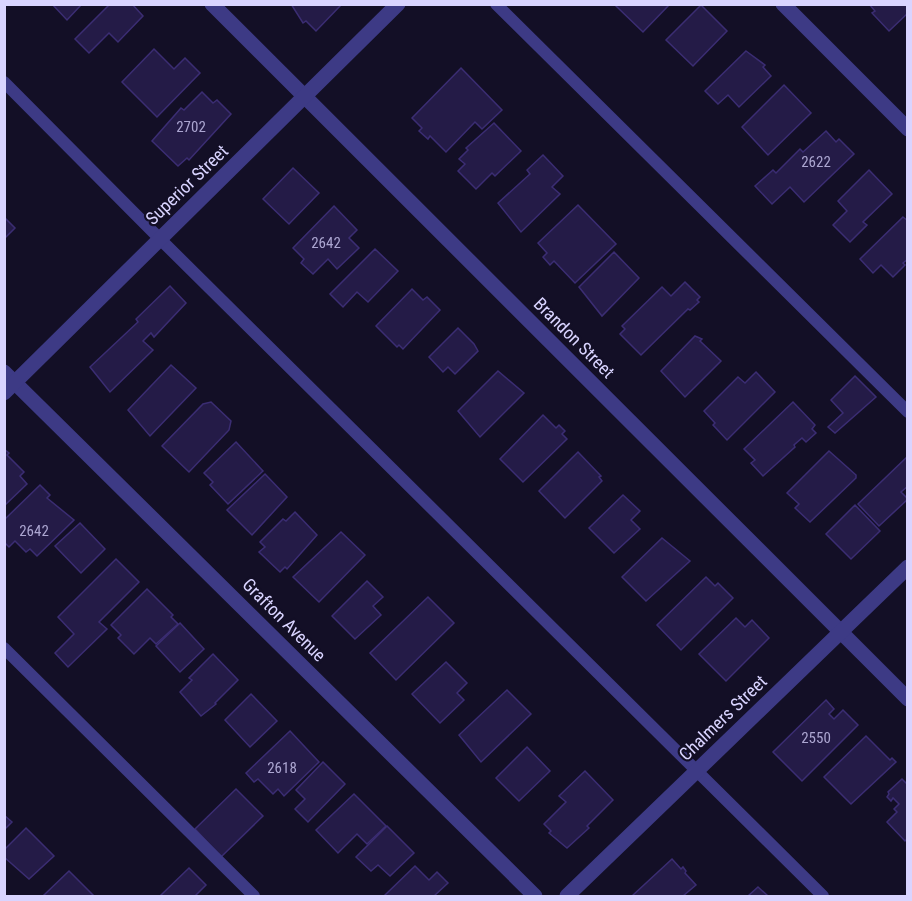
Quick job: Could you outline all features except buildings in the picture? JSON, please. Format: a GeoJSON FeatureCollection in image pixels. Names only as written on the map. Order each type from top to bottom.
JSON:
{"type":"FeatureCollection","features":[{"type":"Feature","properties":{"kind":"street","name":"Brandon Street"},"geometry":{"type":"LineString","coordinates":[[212,4],[908,699]]}},
{"type":"Feature","properties":{"kind":"street","name":"Superior Street"},"geometry":{"type":"LineString","coordinates":[[8,383],[160,238],[398,4]]}},
{"type":"Feature","properties":{"kind":"street"},"geometry":{"type":"LineString","coordinates":[[783,4],[908,129]]}},
{"type":"Feature","properties":{"kind":"street","name":"Grafton Avenue"},"geometry":{"type":"LineString","coordinates":[[8,383],[535,897]]}},
{"type":"Feature","properties":{"kind":"street","name":"Chalmers Street"},"geometry":{"type":"LineString","coordinates":[[567,897],[908,567]]}},
{"type":"Feature","properties":{"kind":"lane"},"geometry":{"type":"LineString","coordinates":[[496,4],[908,412]]}},
{"type":"Feature","properties":{"kind":"lane"},"geometry":{"type":"LineString","coordinates":[[4,82],[823,897]]}},
{"type":"Feature","properties":{"kind":"lane"},"geometry":{"type":"LineString","coordinates":[[4,648],[254,897]]}}]}
